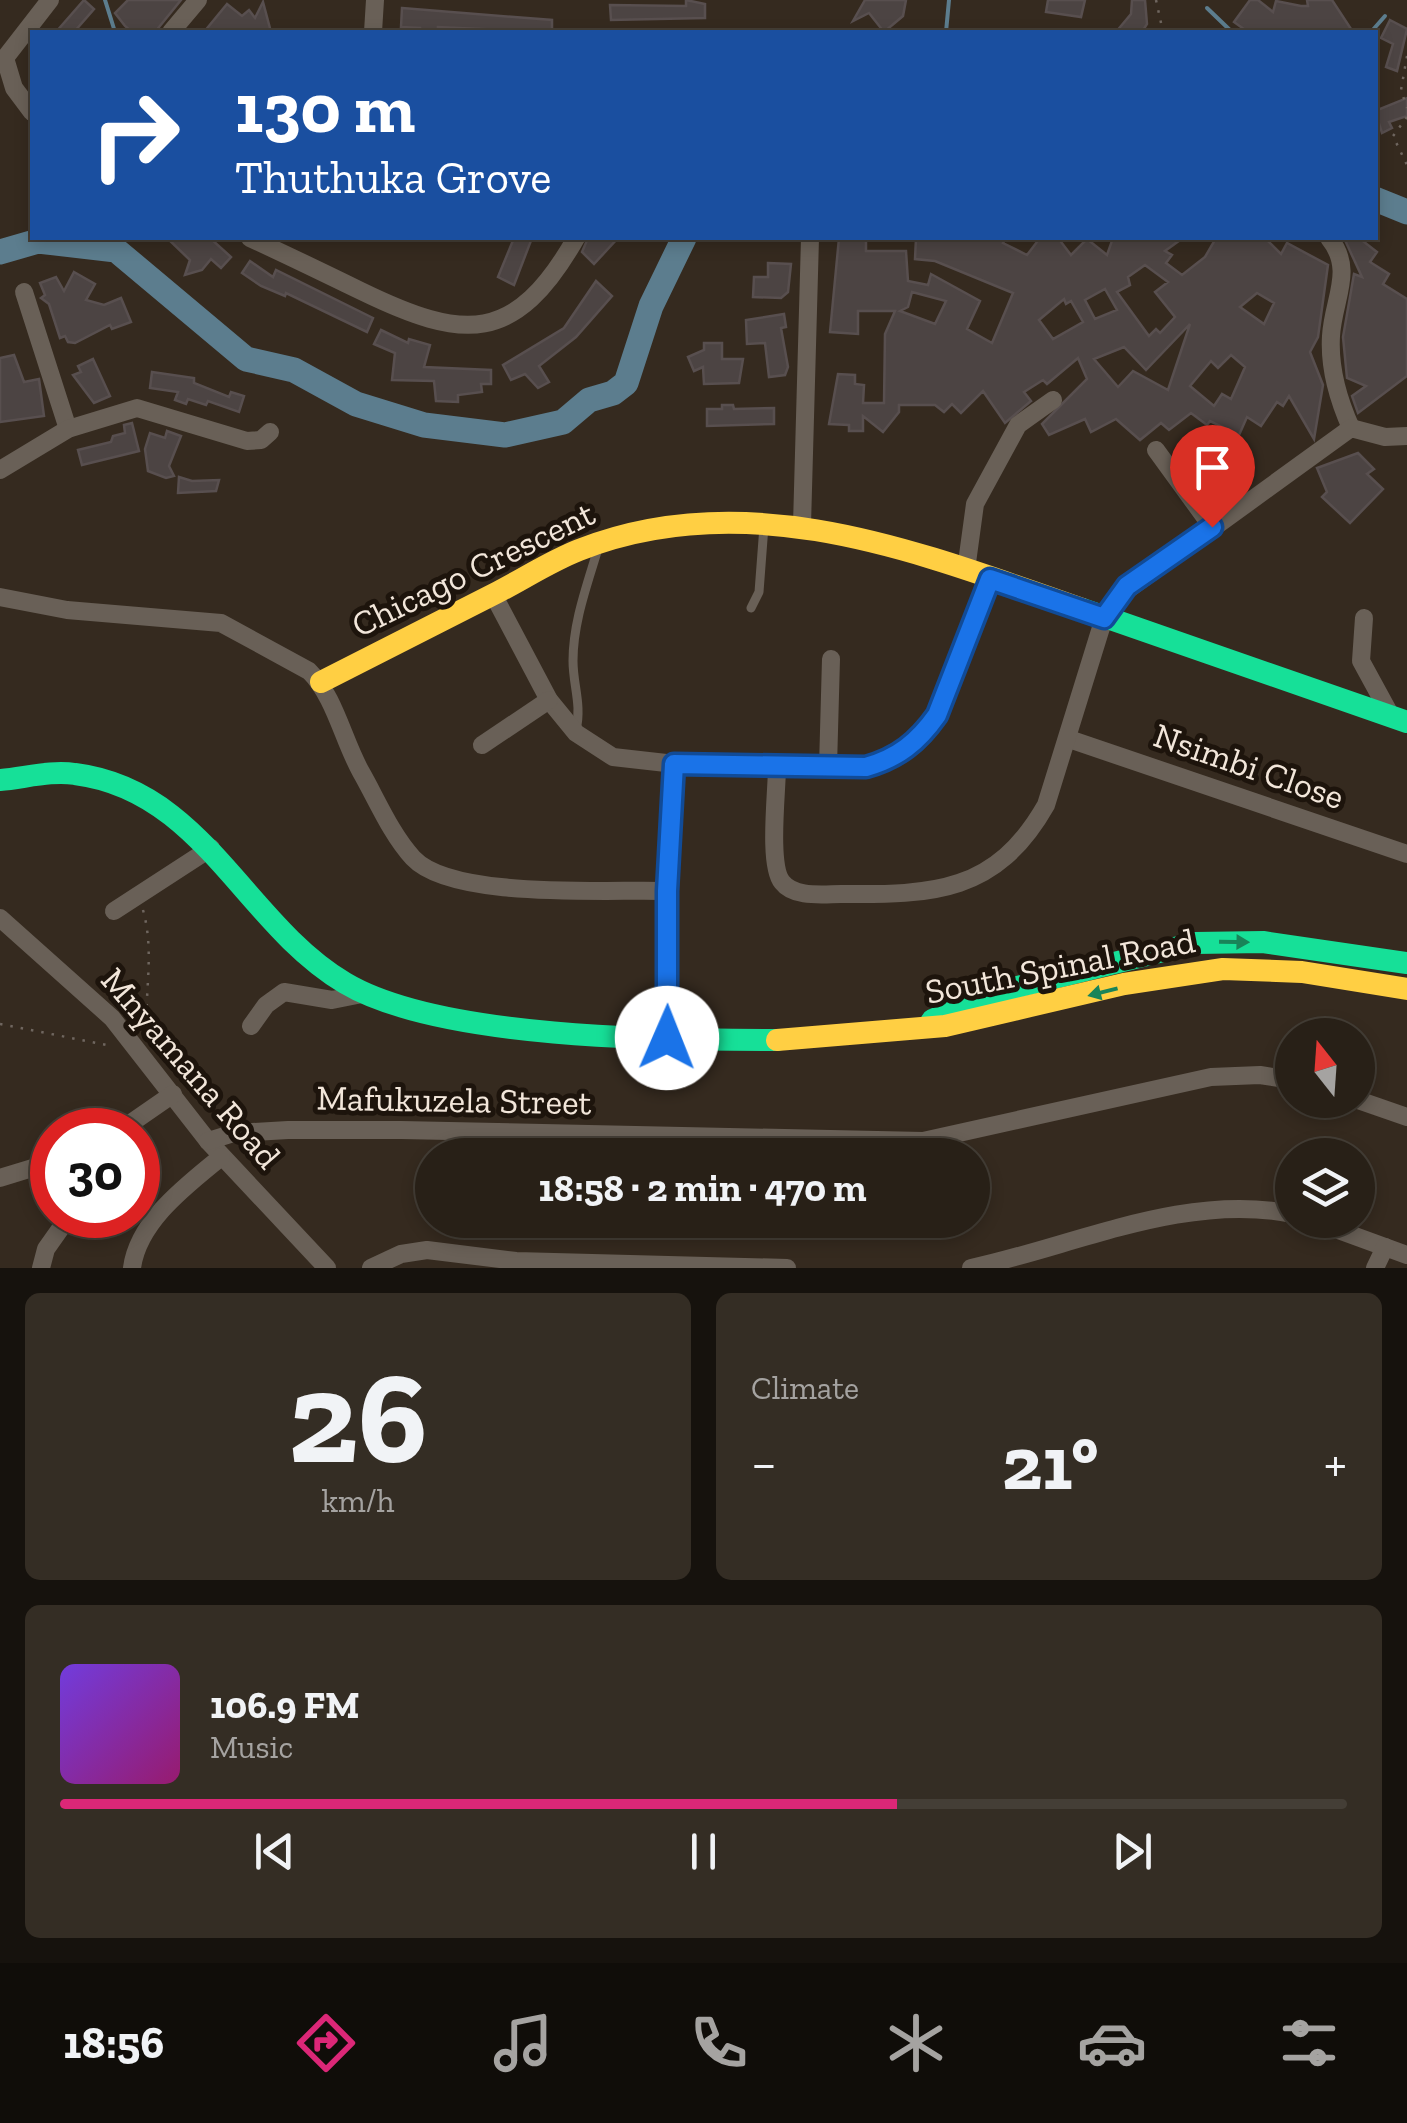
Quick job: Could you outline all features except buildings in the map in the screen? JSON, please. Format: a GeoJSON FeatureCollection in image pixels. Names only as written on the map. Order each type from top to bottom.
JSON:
{"type":"FeatureCollection","features":[{"type":"Feature","properties":{"kind":"street"},"geometry":{"type":"LineString","coordinates":[[30,109],[14,88],[2,60],[50,0]]}},
{"type":"Feature","properties":{"kind":"street"},"geometry":{"type":"LineString","coordinates":[[173,30],[198,0]]}},
{"type":"Feature","properties":{"kind":"street"},"geometry":{"type":"LineString","coordinates":[[373,30],[375,0]]}},
{"type":"Feature","properties":{"kind":"street"},"geometry":{"type":"LineString","coordinates":[[254,240],[427,321],[463,326],[504,318],[522,306],[556,272],[575,240]]}},
{"type":"Feature","properties":{"kind":"street"},"geometry":{"type":"LineString","coordinates":[[802,525],[810,240]]}},
{"type":"Feature","properties":{"kind":"street"},"geometry":{"type":"LineString","coordinates":[[1331,240],[1340,252],[1344,273],[1330,336],[1333,371],[1352,428]]}},
{"type":"Feature","properties":{"kind":"street"},"geometry":{"type":"LineString","coordinates":[[24,292],[68,429]]}},
{"type":"Feature","properties":{"kind":"street"},"geometry":{"type":"LineString","coordinates":[[966,570],[975,504],[1018,425],[1053,400]]}},
{"type":"Feature","properties":{"kind":"street"},"geometry":{"type":"LineString","coordinates":[[0,470],[68,429],[137,408],[247,442],[261,440],[270,432]]}},
{"type":"Feature","properties":{"kind":"street"},"geometry":{"type":"LineString","coordinates":[[1352,428],[1385,437],[1407,436]]}},
{"type":"Feature","properties":{"kind":"street"},"geometry":{"type":"LineString","coordinates":[[777,767],[776,871],[790,889],[808,894],[936,892],[987,871],[1031,832],[1046,805],[1070,739],[1104,618],[1127,586],[1352,428]]}},
{"type":"Feature","properties":{"kind":"street"},"geometry":{"type":"LineString","coordinates":[[1156,450],[1212,527]]}},
{"type":"Feature","properties":{"kind":"street","name":"Chicago Crescent"},"geometry":{"type":"LineString","coordinates":[[320,682],[600,544],[657,527],[764,523],[840,530],[1399,719]]}},
{"type":"Feature","properties":{"kind":"street"},"geometry":{"type":"LineString","coordinates":[[492,594],[549,700],[576,733],[612,757],[674,764],[866,767],[886,762],[923,735],[937,715],[990,579]]}},
{"type":"Feature","properties":{"kind":"street"},"geometry":{"type":"LineString","coordinates":[[0,597],[67,610],[222,623],[309,671],[320,682],[352,756],[400,842],[430,872],[479,886],[667,891]]}},
{"type":"Feature","properties":{"kind":"street"},"geometry":{"type":"LineString","coordinates":[[1364,618],[1361,660],[1399,719]]}},
{"type":"Feature","properties":{"kind":"street"},"geometry":{"type":"LineString","coordinates":[[828,768],[831,659]]}},
{"type":"Feature","properties":{"kind":"street"},"geometry":{"type":"LineString","coordinates":[[482,745],[549,700]]}},
{"type":"Feature","properties":{"kind":"street","name":"Nsimbi Close"},"geometry":{"type":"LineString","coordinates":[[1070,739],[1407,854]]}},
{"type":"Feature","properties":{"kind":"street"},"geometry":{"type":"LineString","coordinates":[[667,1038],[667,891],[674,764]]}},
{"type":"Feature","properties":{"kind":"street","name":"South Spinal Road"},"geometry":{"type":"LineString","coordinates":[[0,780],[70,771],[126,782],[159,802],[211,848],[292,944],[362,994],[434,1017],[667,1038],[906,1032],[999,1018],[1198,971],[1266,970],[1407,989]]}},
{"type":"Feature","properties":{"kind":"street"},"geometry":{"type":"LineString","coordinates":[[114,911],[211,848]]}},
{"type":"Feature","properties":{"kind":"street","name":"Mnyamana Road"},"geometry":{"type":"LineString","coordinates":[[0,918],[88,995],[221,1157],[327,1268]]}},
{"type":"Feature","properties":{"kind":"street","name":"South Spinal Road"},"geometry":{"type":"LineString","coordinates":[[906,1032],[998,992],[1195,943],[1276,944],[1407,962]]}},
{"type":"Feature","properties":{"kind":"street"},"geometry":{"type":"LineString","coordinates":[[251,1026],[266,1005],[284,992],[332,1000],[362,994]]}},
{"type":"Feature","properties":{"kind":"street","name":"Mafukuzela Street"},"geometry":{"type":"LineString","coordinates":[[208,1142],[234,1134],[307,1130],[922,1141],[1211,1077],[1275,1077]]}},
{"type":"Feature","properties":{"kind":"street"},"geometry":{"type":"LineString","coordinates":[[153,1108],[173,1094]]}},
{"type":"Feature","properties":{"kind":"street"},"geometry":{"type":"LineString","coordinates":[[1375,1106],[1407,1118]]}},
{"type":"Feature","properties":{"kind":"street"},"geometry":{"type":"LineString","coordinates":[[132,1268],[138,1246],[154,1220],[221,1157]]}},
{"type":"Feature","properties":{"kind":"street"},"geometry":{"type":"LineString","coordinates":[[0,1178],[30,1169]]}},
{"type":"Feature","properties":{"kind":"street"},"geometry":{"type":"LineString","coordinates":[[971,1268],[1198,1211],[1237,1208],[1275,1212]]}},
{"type":"Feature","properties":{"kind":"street"},"geometry":{"type":"LineString","coordinates":[[41,1268],[54,1238]]}},
{"type":"Feature","properties":{"kind":"street"},"geometry":{"type":"LineString","coordinates":[[1359,1238],[1407,1255]]}},
{"type":"Feature","properties":{"kind":"street"},"geometry":{"type":"LineString","coordinates":[[1375,1268],[1384,1247]]}},
{"type":"Feature","properties":{"kind":"street"},"geometry":{"type":"LineString","coordinates":[[371,1268],[400,1254],[428,1250],[516,1261],[787,1268]]}},
{"type":"Feature","properties":{"kind":"lane"},"geometry":{"type":"LineString","coordinates":[[752,608],[759,592],[764,523]]}},
{"type":"Feature","properties":{"kind":"lane"},"geometry":{"type":"LineString","coordinates":[[576,733],[580,714],[573,666],[574,641],[600,544]]}},
{"type":"Feature","properties":{"kind":"path"},"geometry":{"type":"LineString","coordinates":[[1156,0],[1162,30]]}},
{"type":"Feature","properties":{"kind":"path"},"geometry":{"type":"LineString","coordinates":[[1407,56],[1402,90],[1407,108]]}},
{"type":"Feature","properties":{"kind":"path"},"geometry":{"type":"LineString","coordinates":[[1407,117],[1393,136],[1407,165]]}},
{"type":"Feature","properties":{"kind":"path"},"geometry":{"type":"LineString","coordinates":[[0,1024],[144,1059],[144,999],[152,955],[139,896]]}},
{"type":"Feature","properties":{"kind":"waterway"},"geometry":{"type":"LineString","coordinates":[[105,0],[114,30]]}},
{"type":"Feature","properties":{"kind":"waterway"},"geometry":{"type":"LineString","coordinates":[[946,30],[949,0]]}},
{"type":"Feature","properties":{"kind":"waterway"},"geometry":{"type":"LineString","coordinates":[[1207,8],[1230,30]]}},
{"type":"Feature","properties":{"kind":"waterway"},"geometry":{"type":"LineString","coordinates":[[1373,30],[1385,16]]}},
{"type":"Feature","properties":{"kind":"waterway"},"geometry":{"type":"LineString","coordinates":[[1378,200],[1407,212]]}},
{"type":"Feature","properties":{"kind":"waterway"},"geometry":{"type":"LineString","coordinates":[[114,240],[116,250]]}},
{"type":"Feature","properties":{"kind":"waterway"},"geometry":{"type":"LineString","coordinates":[[0,252],[38,241],[116,250],[246,359],[294,370],[356,404],[424,425],[505,435],[563,422],[589,400],[613,393],[626,383],[651,306],[683,240]]}},
{"type":"Feature","properties":{"kind":"traffic: fast"},"geometry":{"type":"LineString","coordinates":[[1082,609],[1407,722]]}},
{"type":"Feature","properties":{"kind":"traffic: fast"},"geometry":{"type":"LineString","coordinates":[[0,780],[75,774],[119,785],[157,805],[190,831],[310,957],[345,983],[386,1002],[436,1016],[554,1032],[777,1040]]}},
{"type":"Feature","properties":{"kind":"traffic: fast"},"geometry":{"type":"LineString","coordinates":[[932,1020],[997,992],[1195,943],[1263,942],[1407,963]]}},
{"type":"Feature","properties":{"kind":"traffic: slow"},"geometry":{"type":"LineString","coordinates":[[321,682],[579,550],[643,531],[707,523],[770,524],[834,533],[897,548],[1082,609]]}},
{"type":"Feature","properties":{"kind":"traffic: slow"},"geometry":{"type":"LineString","coordinates":[[777,1040],[945,1026],[1124,984],[1223,969],[1302,972],[1407,989]]}},
{"type":"Feature","properties":{"kind":"route"},"geometry":{"type":"LineString","coordinates":[[667,1038],[667,891],[674,764],[828,768],[886,762],[923,735],[937,715],[990,579],[1104,618],[1127,586],[1212,527]]}}]}
